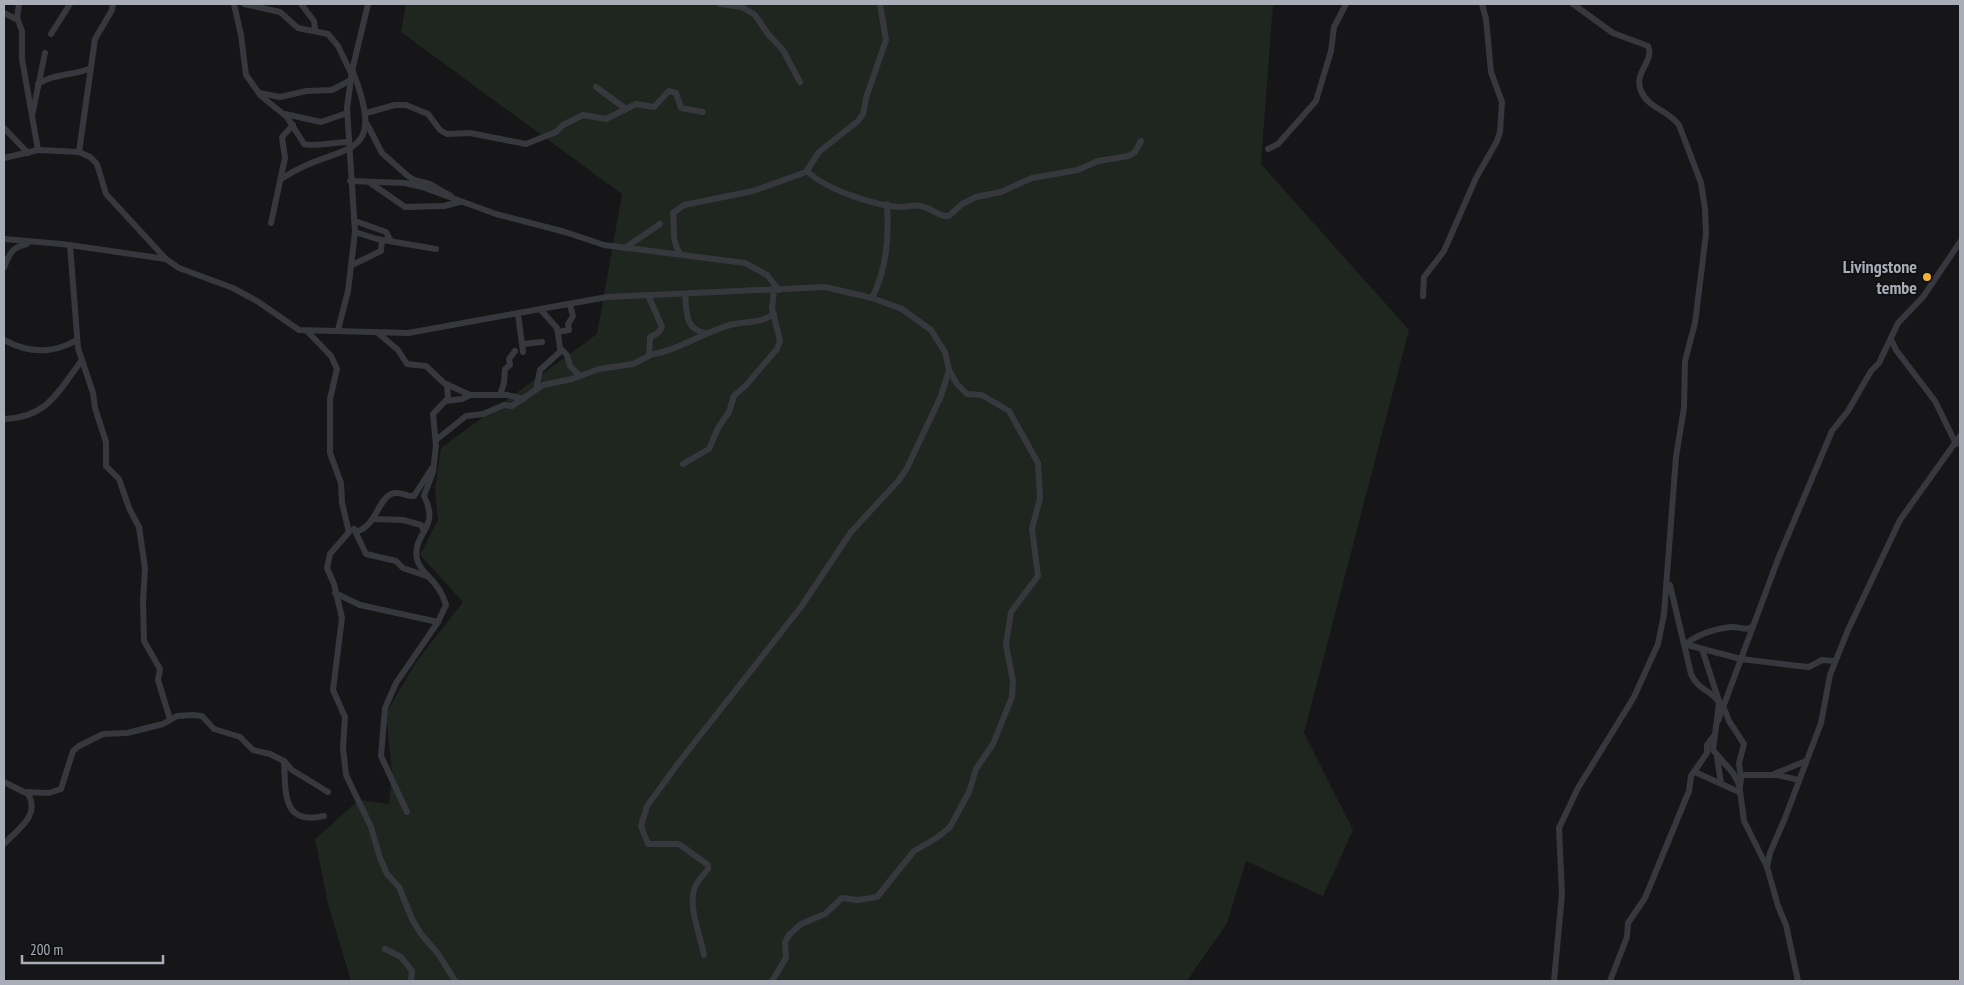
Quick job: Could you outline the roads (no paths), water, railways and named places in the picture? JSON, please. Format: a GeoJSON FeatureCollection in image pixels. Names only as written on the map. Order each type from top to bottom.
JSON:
{"type":"FeatureCollection","features":[{"type":"Feature","properties":{"kind":"street"},"geometry":{"type":"LineString","coordinates":[[19,4],[18,20],[22,28],[22,59],[31,120],[38,150]]}},
{"type":"Feature","properties":{"kind":"street"},"geometry":{"type":"LineString","coordinates":[[51,34],[70,4]]}},
{"type":"Feature","properties":{"kind":"street"},"geometry":{"type":"LineString","coordinates":[[79,152],[96,35],[112,10],[113,4]]}},
{"type":"Feature","properties":{"kind":"street"},"geometry":{"type":"LineString","coordinates":[[234,4],[241,35],[246,75],[258,93],[285,114],[301,142],[308,146],[325,142],[348,142]]}},
{"type":"Feature","properties":{"kind":"street"},"geometry":{"type":"LineString","coordinates":[[244,4],[280,12],[298,28],[315,30],[332,37],[352,75],[366,113],[367,124],[385,156],[395,162],[414,180],[430,184],[465,202]]}},
{"type":"Feature","properties":{"kind":"street"},"geometry":{"type":"LineString","coordinates":[[301,4],[314,21],[315,30]]}},
{"type":"Feature","properties":{"kind":"street"},"geometry":{"type":"LineString","coordinates":[[338,330],[352,265],[355,221],[350,180],[347,113],[352,75],[368,4]]}},
{"type":"Feature","properties":{"kind":"street"},"geometry":{"type":"LineString","coordinates":[[720,4],[742,8],[755,15],[768,34],[783,50],[800,82]]}},
{"type":"Feature","properties":{"kind":"street"},"geometry":{"type":"LineString","coordinates":[[680,254],[672,236],[675,226],[673,213],[678,207],[710,198],[727,198],[753,191],[787,181],[807,172],[819,152],[841,136],[863,114],[866,98],[886,40],[880,4]]}},
{"type":"Feature","properties":{"kind":"street"},"geometry":{"type":"LineString","coordinates":[[1268,149],[1278,144],[1316,101],[1331,50],[1334,27],[1346,4]]}},
{"type":"Feature","properties":{"kind":"street"},"geometry":{"type":"LineString","coordinates":[[1424,296],[1424,277],[1444,251],[1476,178],[1498,141],[1500,132],[1502,102],[1491,72],[1486,19],[1482,4]]}},
{"type":"Feature","properties":{"kind":"street"},"geometry":{"type":"LineString","coordinates":[[1554,981],[1562,894],[1559,828],[1578,788],[1627,710],[1647,670],[1660,638],[1669,577],[1676,457],[1684,408],[1686,361],[1694,323],[1705,247],[1703,191],[1678,125],[1673,117],[1650,104],[1642,92],[1639,77],[1649,55],[1648,46],[1613,33],[1573,4]]}},
{"type":"Feature","properties":{"kind":"street"},"geometry":{"type":"LineString","coordinates":[[4,13],[18,20]]}},
{"type":"Feature","properties":{"kind":"street"},"geometry":{"type":"LineString","coordinates":[[31,120],[45,53]]}},
{"type":"Feature","properties":{"kind":"street"},"geometry":{"type":"LineString","coordinates":[[38,84],[51,77],[91,68]]}},
{"type":"Feature","properties":{"kind":"street"},"geometry":{"type":"LineString","coordinates":[[258,93],[280,96],[306,90],[332,90],[352,75]]}},
{"type":"Feature","properties":{"kind":"street"},"geometry":{"type":"LineString","coordinates":[[596,87],[626,109]]}},
{"type":"Feature","properties":{"kind":"street"},"geometry":{"type":"LineString","coordinates":[[366,113],[395,105],[406,105],[428,114],[440,130],[447,134],[470,133],[526,144],[556,132],[563,125],[586,114],[606,119],[636,104],[654,107],[670,91],[676,92],[681,108],[703,112]]}},
{"type":"Feature","properties":{"kind":"street"},"geometry":{"type":"LineString","coordinates":[[285,114],[301,116],[321,122],[347,113]]}},
{"type":"Feature","properties":{"kind":"street"},"geometry":{"type":"LineString","coordinates":[[281,179],[309,164],[349,150],[359,141],[367,124]]}},
{"type":"Feature","properties":{"kind":"street"},"geometry":{"type":"LineString","coordinates":[[271,222],[286,152],[282,137],[293,125]]}},
{"type":"Feature","properties":{"kind":"street"},"geometry":{"type":"LineString","coordinates":[[4,128],[28,153]]}},
{"type":"Feature","properties":{"kind":"street"},"geometry":{"type":"LineString","coordinates":[[807,172],[817,181],[842,190],[854,197],[902,207],[922,206],[941,216],[949,216],[958,206],[976,197],[1001,192],[1032,178],[1078,170],[1098,161],[1129,156],[1141,141]]}},
{"type":"Feature","properties":{"kind":"street"},"geometry":{"type":"LineString","coordinates":[[4,158],[38,150],[79,152],[95,160],[106,194],[166,259],[179,268],[233,288],[257,301],[292,327],[307,331],[408,332],[607,297],[825,287],[872,298],[902,309],[931,330],[946,352],[949,370],[941,396],[907,468],[899,480],[847,538],[801,607],[673,770],[642,816],[641,826],[648,844],[678,844],[708,865],[708,869],[696,885],[694,892],[697,929],[704,955]]}},
{"type":"Feature","properties":{"kind":"street"},"geometry":{"type":"LineString","coordinates":[[350,180],[414,185],[496,214],[565,232],[601,244],[753,266],[767,276],[777,290]]}},
{"type":"Feature","properties":{"kind":"street"},"geometry":{"type":"LineString","coordinates":[[368,181],[388,197],[409,208],[444,206],[465,202]]}},
{"type":"Feature","properties":{"kind":"street"},"geometry":{"type":"LineString","coordinates":[[872,298],[883,274],[888,227],[887,204]]}},
{"type":"Feature","properties":{"kind":"street"},"geometry":{"type":"LineString","coordinates":[[355,221],[386,232],[391,241]]}},
{"type":"Feature","properties":{"kind":"street"},"geometry":{"type":"LineString","coordinates":[[625,248],[660,224]]}},
{"type":"Feature","properties":{"kind":"street"},"geometry":{"type":"LineString","coordinates":[[354,232],[382,240],[436,249]]}},
{"type":"Feature","properties":{"kind":"street"},"geometry":{"type":"LineString","coordinates":[[4,239],[70,245],[166,259]]}},
{"type":"Feature","properties":{"kind":"street"},"geometry":{"type":"LineString","coordinates":[[352,265],[378,254],[382,249],[382,240]]}},
{"type":"Feature","properties":{"kind":"street"},"geometry":{"type":"LineString","coordinates":[[1720,783],[1720,772],[1712,746],[1721,704],[1741,659],[1816,464],[1829,437],[1850,408],[1871,371],[1879,363],[1898,323],[1923,297],[1960,242]]}},
{"type":"Feature","properties":{"kind":"street"},"geometry":{"type":"LineString","coordinates":[[4,268],[14,248],[32,243]]}},
{"type":"Feature","properties":{"kind":"street"},"geometry":{"type":"LineString","coordinates":[[70,245],[77,340],[94,393],[95,408],[106,442],[106,466],[119,480],[129,508],[140,527],[145,568],[143,602],[144,641],[160,669],[158,680],[170,719]]}},
{"type":"Feature","properties":{"kind":"street"},"geometry":{"type":"LineString","coordinates":[[683,464],[709,448],[729,412],[734,396],[774,354],[780,341],[772,308],[777,290]]}},
{"type":"Feature","properties":{"kind":"street"},"geometry":{"type":"LineString","coordinates":[[685,294],[688,321],[698,331],[706,333]]}},
{"type":"Feature","properties":{"kind":"street"},"geometry":{"type":"LineString","coordinates":[[648,295],[662,327],[658,333],[650,337],[650,355]]}},
{"type":"Feature","properties":{"kind":"street"},"geometry":{"type":"LineString","coordinates":[[558,332],[569,330],[568,323],[573,316],[570,305]]}},
{"type":"Feature","properties":{"kind":"street"},"geometry":{"type":"LineString","coordinates":[[541,310],[556,326],[560,348],[567,355],[570,366],[580,375]]}},
{"type":"Feature","properties":{"kind":"street"},"geometry":{"type":"LineString","coordinates":[[518,314],[523,352]]}},
{"type":"Feature","properties":{"kind":"street"},"geometry":{"type":"LineString","coordinates":[[436,440],[466,416],[483,414],[502,405],[512,406],[540,387],[599,369],[633,364],[650,355],[682,347],[706,333],[734,324],[760,321],[774,314]]}},
{"type":"Feature","properties":{"kind":"street"},"geometry":{"type":"LineString","coordinates":[[307,331],[331,356],[337,369],[330,399],[330,453],[341,483],[342,503],[350,532],[328,558],[327,571],[334,584],[342,622],[334,690],[345,717],[342,748],[348,781],[371,827],[387,874],[399,887],[412,919],[421,934],[439,955],[455,981]]}},
{"type":"Feature","properties":{"kind":"street"},"geometry":{"type":"LineString","coordinates":[[378,333],[398,350],[407,364],[428,366],[447,384],[470,395],[500,395],[524,399]]}},
{"type":"Feature","properties":{"kind":"street"},"geometry":{"type":"LineString","coordinates":[[1891,339],[1896,350],[1935,401],[1956,444]]}},
{"type":"Feature","properties":{"kind":"street"},"geometry":{"type":"LineString","coordinates":[[4,340],[34,352],[57,349],[77,340]]}},
{"type":"Feature","properties":{"kind":"street"},"geometry":{"type":"LineString","coordinates":[[522,344],[542,342]]}},
{"type":"Feature","properties":{"kind":"street"},"geometry":{"type":"LineString","coordinates":[[536,390],[540,370],[562,350]]}},
{"type":"Feature","properties":{"kind":"street"},"geometry":{"type":"LineString","coordinates":[[500,395],[504,384],[505,370],[510,366],[509,359],[515,351]]}},
{"type":"Feature","properties":{"kind":"street"},"geometry":{"type":"LineString","coordinates":[[4,419],[23,418],[49,404],[82,360]]}},
{"type":"Feature","properties":{"kind":"street"},"geometry":{"type":"LineString","coordinates":[[772,981],[786,959],[785,942],[794,930],[825,914],[842,898],[858,900],[876,897],[914,851],[938,838],[950,828],[969,792],[976,769],[993,744],[1010,705],[1013,685],[1006,645],[1010,615],[1038,576],[1032,530],[1040,498],[1039,466],[1011,413],[982,395],[967,394],[949,370]]}},
{"type":"Feature","properties":{"kind":"street"},"geometry":{"type":"LineString","coordinates":[[407,812],[381,756],[385,708],[396,683],[438,622],[446,604],[418,563],[417,554],[431,516],[424,495],[434,465],[436,440],[433,414],[448,398],[447,384]]}},
{"type":"Feature","properties":{"kind":"street"},"geometry":{"type":"LineString","coordinates":[[446,401],[462,399],[470,395]]}},
{"type":"Feature","properties":{"kind":"street"},"geometry":{"type":"LineString","coordinates":[[1767,867],[1773,844],[1820,723],[1835,661],[1900,520],[1960,436]]}},
{"type":"Feature","properties":{"kind":"street"},"geometry":{"type":"LineString","coordinates":[[356,532],[366,527],[389,495],[399,492],[414,496],[434,465]]}},
{"type":"Feature","properties":{"kind":"street"},"geometry":{"type":"LineString","coordinates":[[373,519],[403,520],[421,525],[424,531]]}},
{"type":"Feature","properties":{"kind":"street"},"geometry":{"type":"LineString","coordinates":[[348,522],[356,532],[366,554],[397,562],[403,568],[429,577]]}},
{"type":"Feature","properties":{"kind":"street"},"geometry":{"type":"LineString","coordinates":[[1669,577],[1696,684],[1721,704]]}},
{"type":"Feature","properties":{"kind":"street"},"geometry":{"type":"LineString","coordinates":[[335,593],[360,605],[438,622]]}},
{"type":"Feature","properties":{"kind":"street"},"geometry":{"type":"LineString","coordinates":[[1685,644],[1698,635],[1729,627],[1748,629],[1753,626]]}},
{"type":"Feature","properties":{"kind":"street"},"geometry":{"type":"LineString","coordinates":[[1685,644],[1741,659],[1804,667],[1822,660],[1835,661]]}},
{"type":"Feature","properties":{"kind":"street"},"geometry":{"type":"LineString","coordinates":[[1702,648],[1721,704],[1729,721],[1744,744],[1738,763],[1741,775],[1741,812],[1747,830],[1767,867],[1778,906],[1786,925],[1793,968],[1798,981]]}},
{"type":"Feature","properties":{"kind":"street"},"geometry":{"type":"LineString","coordinates":[[4,782],[26,792],[49,793],[61,789],[74,751],[92,739],[103,734],[119,734],[163,724],[177,716],[202,716],[214,729],[240,737],[254,750],[270,754],[284,761],[292,770],[328,792]]}},
{"type":"Feature","properties":{"kind":"street"},"geometry":{"type":"LineString","coordinates":[[1610,981],[1627,937],[1627,924],[1645,898],[1689,791],[1690,778],[1707,753],[1708,745],[1714,735]]}},
{"type":"Feature","properties":{"kind":"street"},"geometry":{"type":"LineString","coordinates":[[1715,754],[1736,776],[1740,791]]}},
{"type":"Feature","properties":{"kind":"street"},"geometry":{"type":"LineString","coordinates":[[284,761],[286,800],[290,808],[307,818],[324,816]]}},
{"type":"Feature","properties":{"kind":"street"},"geometry":{"type":"LineString","coordinates":[[1768,775],[1806,761]]}},
{"type":"Feature","properties":{"kind":"street"},"geometry":{"type":"LineString","coordinates":[[1695,772],[1740,791]]}},
{"type":"Feature","properties":{"kind":"street"},"geometry":{"type":"LineString","coordinates":[[1741,775],[1768,775],[1799,780]]}},
{"type":"Feature","properties":{"kind":"street"},"geometry":{"type":"LineString","coordinates":[[4,844],[32,813],[30,798],[26,792]]}},
{"type":"Feature","properties":{"kind":"street"},"geometry":{"type":"LineString","coordinates":[[385,949],[401,957],[412,971],[411,981]]}},
{"type":"Feature","properties":{"kind":"place","name":"Livingstone tembe"},"geometry":{"type":"Point","coordinates":[1927,277]}}]}
